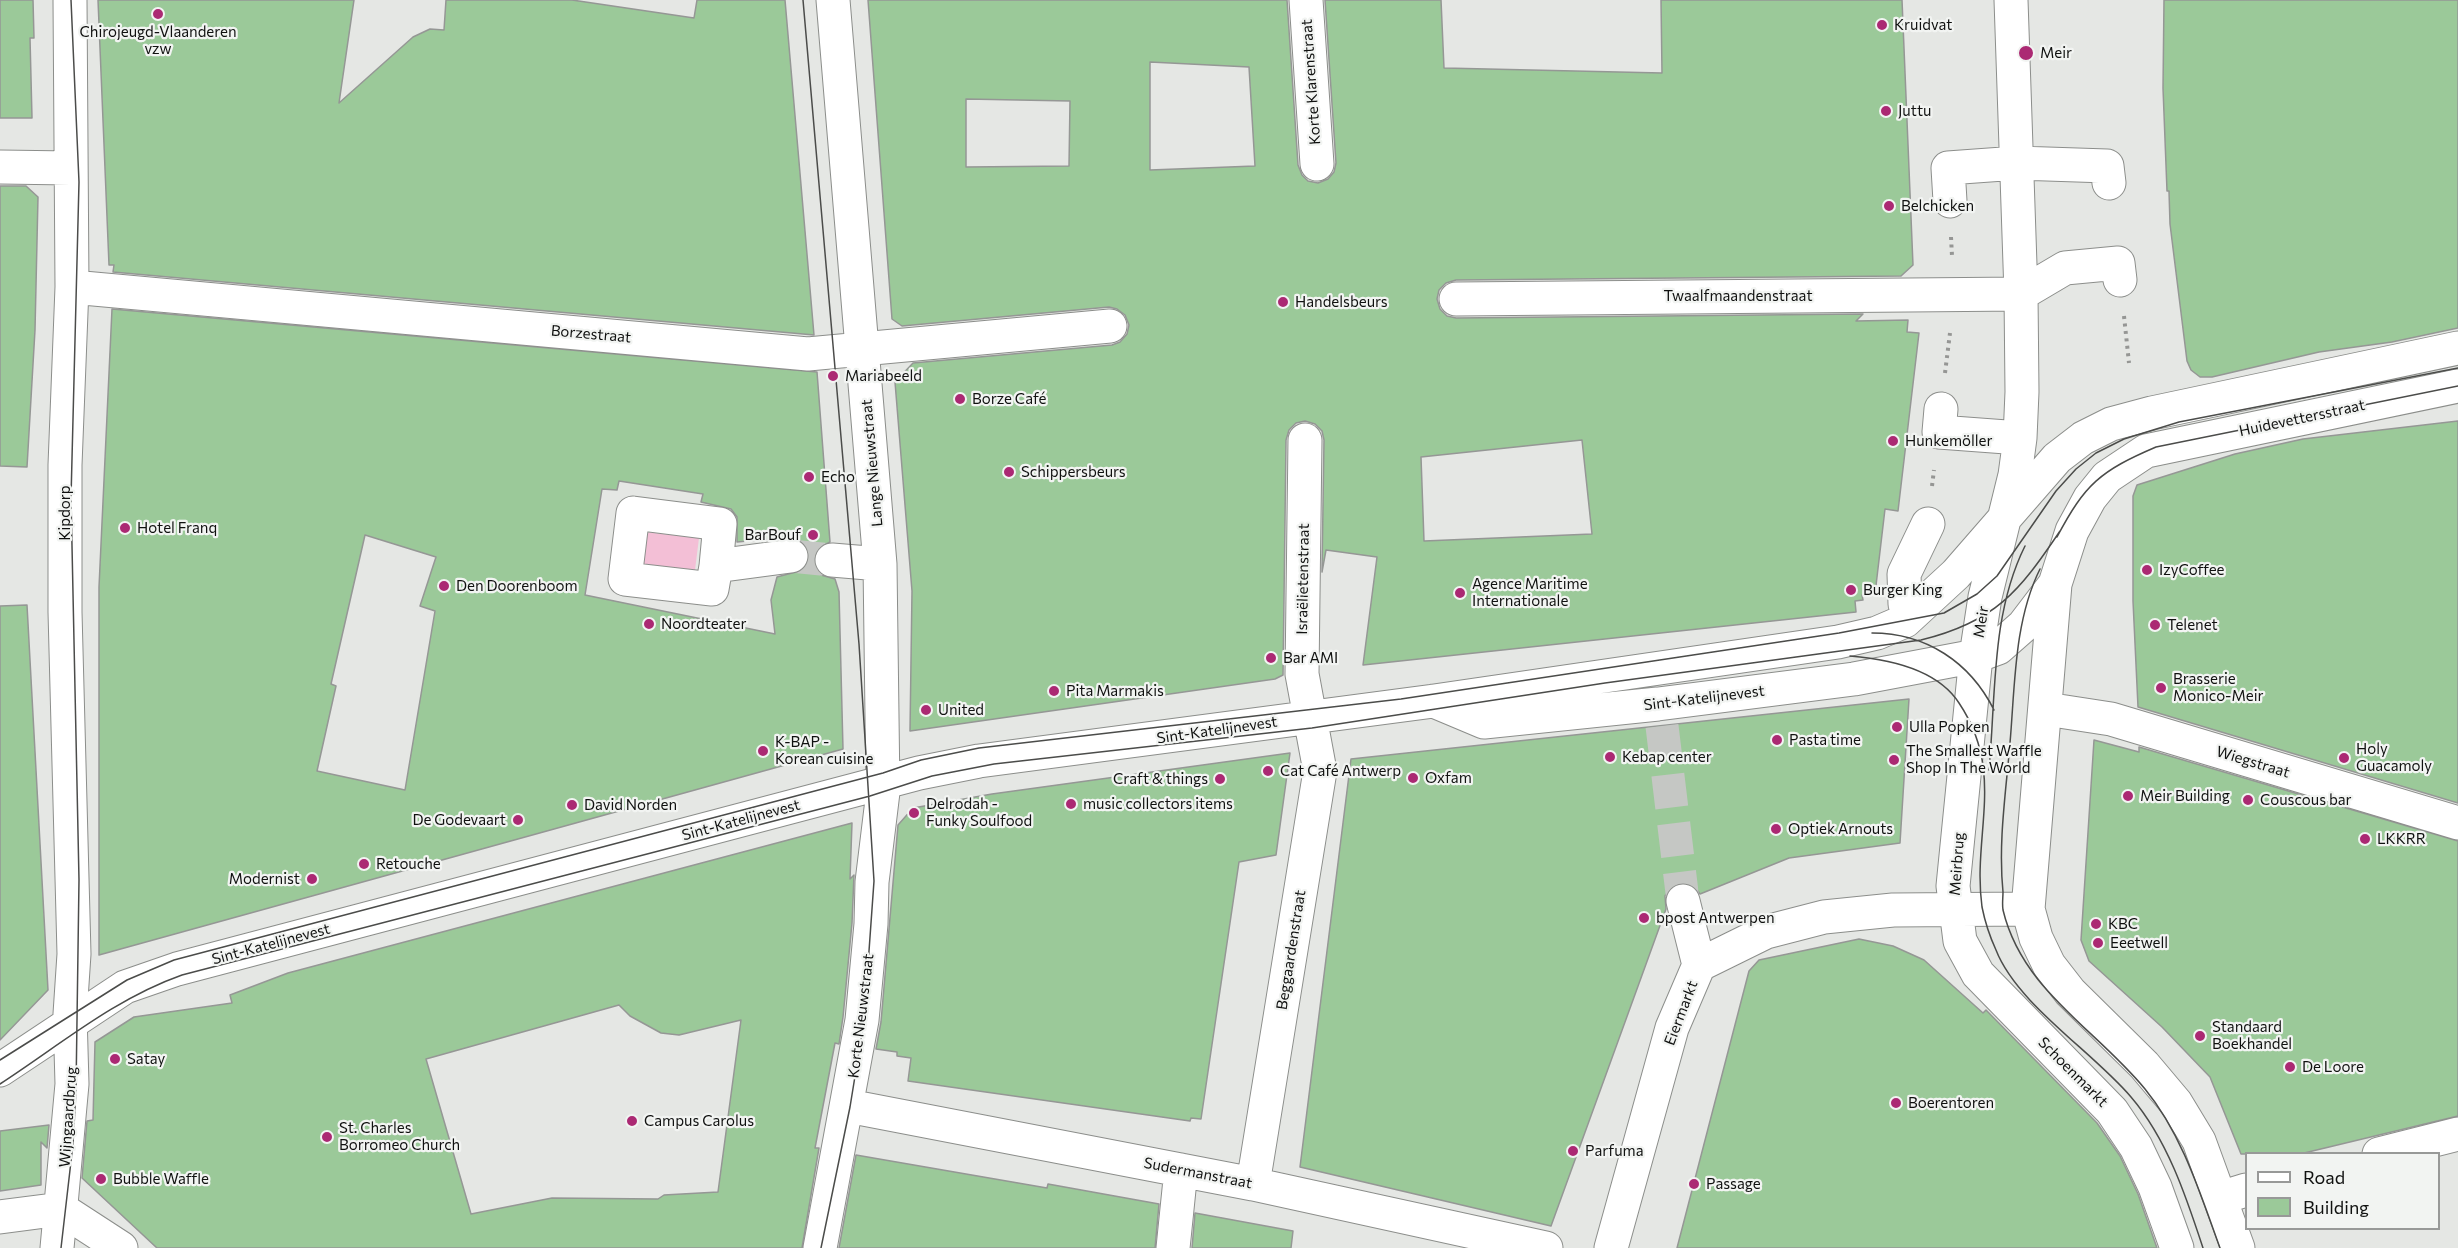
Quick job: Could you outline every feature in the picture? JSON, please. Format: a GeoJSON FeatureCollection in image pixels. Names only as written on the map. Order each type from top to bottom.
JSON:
{"type":"FeatureCollection","features":[{"type":"Feature","properties":{"kind":"street","name":"Kipdorp"},"geometry":{"type":"LineString","coordinates":[[70,0],[72,287],[65,465],[65,589],[73,842],[74,954],[71,1025]]}},
{"type":"Feature","properties":{"kind":"street","name":"Lange Nieuwstraat"},"geometry":{"type":"LineString","coordinates":[[833,0],[880,564],[883,783]]}},
{"type":"Feature","properties":{"kind":"street","name":"Korte Klarenstraat"},"geometry":{"type":"LineString","coordinates":[[1306,0],[1317,164]]}},
{"type":"Feature","properties":{"kind":"street","name":"Meir"},"geometry":{"type":"LineString","coordinates":[[2011,0],[2020,294],[2022,392],[2020,438],[2006,516],[1985,597],[1976,656],[1998,648],[2023,626],[2055,584]]}},
{"type":"Feature","properties":{"kind":"street"},"geometry":{"type":"LineString","coordinates":[[1950,201],[1948,168],[2017,163],[2107,166],[2109,183]]}},
{"type":"Feature","properties":{"kind":"street"},"geometry":{"type":"LineString","coordinates":[[0,167],[71,168]]}},
{"type":"Feature","properties":{"kind":"street"},"geometry":{"type":"LineString","coordinates":[[2020,294],[2065,268],[2118,263],[2120,280]]}},
{"type":"Feature","properties":{"kind":"street","name":"Borzestraat"},"geometry":{"type":"LineString","coordinates":[[72,287],[808,354],[862,351],[1110,326]]}},
{"type":"Feature","properties":{"kind":"street","name":"Twaalfmaandenstraat"},"geometry":{"type":"LineString","coordinates":[[1456,299],[2020,294]]}},
{"type":"Feature","properties":{"kind":"street","name":"Meir"},"geometry":{"type":"LineString","coordinates":[[1905,613],[1956,574],[2057,458],[2083,438],[2111,424],[2152,412],[2458,348]]}},
{"type":"Feature","properties":{"kind":"street","name":"Huidevettersstraat"},"geometry":{"type":"LineString","coordinates":[[2146,452],[2458,386]]}},
{"type":"Feature","properties":{"kind":"street"},"geometry":{"type":"LineString","coordinates":[[1941,409],[1939,432],[2020,438]]}},
{"type":"Feature","properties":{"kind":"street","name":"Israëlietenstraat"},"geometry":{"type":"LineString","coordinates":[[1305,440],[1302,674],[1310,717]]}},
{"type":"Feature","properties":{"kind":"street","name":"Meir"},"geometry":{"type":"LineString","coordinates":[[2046,709],[2055,584],[2072,531],[2090,498],[2107,477],[2146,452]]}},
{"type":"Feature","properties":{"kind":"street"},"geometry":{"type":"LineString","coordinates":[[1905,613],[1904,574],[1928,524]]}},
{"type":"Feature","properties":{"kind":"street"},"geometry":{"type":"LineString","coordinates":[[716,566],[790,556]]}},
{"type":"Feature","properties":{"kind":"street"},"geometry":{"type":"LineString","coordinates":[[831,560],[880,564]]}},
{"type":"Feature","properties":{"kind":"street","name":"Sint-Katelijnevest"},"geometry":{"type":"LineString","coordinates":[[0,1070],[125,987],[177,969],[883,783],[979,761],[1434,701],[1838,642],[1877,633],[1905,613]]}},
{"type":"Feature","properties":{"kind":"street","name":"Sint-Katelijnevest"},"geometry":{"type":"LineString","coordinates":[[1434,701],[1484,722],[1660,715],[1976,656]]}},
{"type":"Feature","properties":{"kind":"street","name":"Meirbrug"},"geometry":{"type":"LineString","coordinates":[[1976,656],[1953,886],[1954,908],[2028,909]]}},
{"type":"Feature","properties":{"kind":"street"},"geometry":{"type":"LineString","coordinates":[[2046,709],[2028,909],[2036,938],[2049,965],[2070,992],[2144,1065],[2176,1102],[2233,1194],[2238,1248]]}},
{"type":"Feature","properties":{"kind":"street","name":"Wiegstraat"},"geometry":{"type":"LineString","coordinates":[[2046,709],[2110,719],[2458,823]]}},
{"type":"Feature","properties":{"kind":"street","name":"Beggaardenstraat"},"geometry":{"type":"LineString","coordinates":[[1253,1184],[1320,771],[1310,717]]}},
{"type":"Feature","properties":{"kind":"street","name":"Korte Nieuwstraat"},"geometry":{"type":"LineString","coordinates":[[820,1248],[848,1106],[867,978],[872,882],[882,817],[883,783]]}},
{"type":"Feature","properties":{"kind":"street"},"geometry":{"type":"LineString","coordinates":[[1683,902],[1700,965]]}},
{"type":"Feature","properties":{"kind":"street","name":"Eiermarkt"},"geometry":{"type":"LineString","coordinates":[[1611,1248],[1672,1028],[1700,965],[1766,932],[1824,917],[1893,910],[1954,908]]}},
{"type":"Feature","properties":{"kind":"street","name":"Schoenmarkt"},"geometry":{"type":"LineString","coordinates":[[1954,908],[1960,941],[1978,974],[2112,1111],[2130,1138],[2155,1187],[2177,1248]]}},
{"type":"Feature","properties":{"kind":"street","name":"Wijngaardbrug"},"geometry":{"type":"LineString","coordinates":[[57,1248],[72,1084],[71,1025]]}},
{"type":"Feature","properties":{"kind":"street","name":"Sudermanstraat"},"geometry":{"type":"LineString","coordinates":[[848,1106],[1253,1184],[1546,1248]]}},
{"type":"Feature","properties":{"kind":"street"},"geometry":{"type":"LineString","coordinates":[[2387,1152],[2458,1134]]}},
{"type":"Feature","properties":{"kind":"street"},"geometry":{"type":"LineString","coordinates":[[1173,1248],[1181,1170]]}},
{"type":"Feature","properties":{"kind":"street"},"geometry":{"type":"LineString","coordinates":[[0,1217],[61,1209],[121,1248]]}},
{"type":"Feature","properties":{"kind":"path"},"geometry":{"type":"LineString","coordinates":[[2120,280],[2129,363]]}},
{"type":"Feature","properties":{"kind":"shaded area"},"geometry":{"type":"Polygon","coordinates":[[[645,532],[699,538],[695,570],[641,564],[645,532]]]}},
{"type":"Feature","properties":{"kind":"building"},"geometry":{"type":"Polygon","coordinates":[[[0,0],[33,0],[34,38],[30,38],[32,118],[0,118],[0,0]]]}},
{"type":"Feature","properties":{"kind":"building"},"geometry":{"type":"Polygon","coordinates":[[[98,0],[354,0],[339,103],[413,37],[430,29],[444,30],[446,0],[572,0],[694,18],[697,0],[785,0],[814,335],[113,272],[114,265],[109,265],[98,0]]]}},
{"type":"Feature","properties":{"kind":"building"},"geometry":{"type":"Polygon","coordinates":[[[868,0],[1287,0],[1298,165],[1302,175],[1308,181],[1318,183],[1328,179],[1334,172],[1336,163],[1325,0],[1441,0],[1444,68],[1662,73],[1661,0],[1902,0],[1913,265],[1901,276],[1456,280],[1446,283],[1439,290],[1437,299],[1440,309],[1447,316],[1456,318],[1863,314],[1856,321],[1908,320],[1907,332],[1919,333],[1898,511],[1885,509],[1875,594],[1862,595],[1863,600],[1855,601],[1856,612],[1363,665],[1377,557],[1326,550],[1322,572],[1324,440],[1322,431],[1315,424],[1305,421],[1296,423],[1289,430],[1286,440],[1283,675],[1275,679],[910,731],[912,591],[895,382],[913,363],[1112,345],[1120,342],[1127,334],[1129,325],[1125,315],[1109,307],[902,326],[892,319],[868,0]],[[1150,62],[1150,170],[1255,166],[1249,67],[1150,62]],[[966,99],[966,167],[1069,166],[1070,101],[966,99]],[[1582,440],[1421,457],[1424,541],[1592,534],[1582,440]]]}},
{"type":"Feature","properties":{"kind":"building"},"geometry":{"type":"Polygon","coordinates":[[[2164,0],[2458,0],[2458,328],[2392,342],[2319,352],[2212,377],[2200,377],[2191,370],[2187,361],[2170,224],[2169,191],[2167,191],[2163,88],[2164,0]]]}},
{"type":"Feature","properties":{"kind":"building"},"geometry":{"type":"Polygon","coordinates":[[[0,186],[26,186],[38,197],[35,330],[27,467],[0,466],[0,186]]]}},
{"type":"Feature","properties":{"kind":"building"},"geometry":{"type":"Polygon","coordinates":[[[112,309],[817,372],[830,542],[817,549],[813,559],[821,575],[835,579],[839,592],[843,749],[99,955],[99,587],[112,309]],[[619,481],[617,490],[602,489],[585,595],[775,634],[771,600],[777,577],[803,570],[810,554],[805,544],[789,537],[737,542],[737,517],[731,509],[701,502],[703,494],[619,481]],[[365,535],[331,684],[336,686],[317,771],[405,790],[435,611],[420,606],[436,557],[365,535]]]}},
{"type":"Feature","properties":{"kind":"building"},"geometry":{"type":"Polygon","coordinates":[[[2458,421],[2458,803],[2138,707],[2133,601],[2133,496],[2137,485],[2235,454],[2303,439],[2458,421]]]}},
{"type":"Feature","properties":{"kind":"building"},"geometry":{"type":"Polygon","coordinates":[[[27,605],[48,990],[0,1040],[0,606],[27,605]]]}},
{"type":"Feature","properties":{"kind":"building"},"geometry":{"type":"Polygon","coordinates":[[[1909,699],[1900,843],[1789,858],[1700,894],[1688,883],[1678,883],[1670,888],[1665,896],[1666,909],[1551,1226],[1300,1167],[1351,759],[1909,699]]]}},
{"type":"Feature","properties":{"kind":"building"},"geometry":{"type":"Polygon","coordinates":[[[2094,740],[2139,752],[2139,747],[2458,841],[2458,1116],[2308,1152],[2245,1152],[2241,1154],[2210,1077],[2162,1027],[2089,961],[2081,940],[2094,740]]]}},
{"type":"Feature","properties":{"kind":"building"},"geometry":{"type":"Polygon","coordinates":[[[1290,753],[1276,855],[1239,862],[1201,1119],[1191,1118],[1190,1121],[908,1081],[911,1058],[897,1056],[897,1052],[876,1049],[881,1022],[898,825],[913,808],[992,794],[1290,753]]]}},
{"type":"Feature","properties":{"kind":"building"},"geometry":{"type":"Polygon","coordinates":[[[852,823],[850,879],[854,875],[852,923],[843,1017],[839,1044],[835,1043],[815,1148],[819,1148],[802,1248],[157,1248],[82,1178],[87,1121],[93,1120],[95,1042],[134,1017],[232,1003],[230,995],[288,973],[852,823]],[[619,1005],[426,1059],[471,1214],[552,1198],[658,1199],[664,1195],[718,1192],[741,1020],[679,1035],[661,1033],[630,1016],[619,1005]]]}},
{"type":"Feature","properties":{"kind":"building","name":"Boerentoren"},"geometry":{"type":"Polygon","coordinates":[[[1859,939],[1893,946],[1924,960],[1983,1013],[1986,1010],[2097,1123],[2120,1156],[2138,1194],[2157,1248],[1677,1248],[1749,971],[1759,960],[1859,939]]]}},
{"type":"Feature","properties":{"kind":"building"},"geometry":{"type":"Polygon","coordinates":[[[49,1125],[47,1148],[41,1142],[41,1185],[0,1191],[0,1131],[49,1125]]]}},
{"type":"Feature","properties":{"kind":"building"},"geometry":{"type":"Polygon","coordinates":[[[856,1155],[1047,1188],[1048,1184],[1159,1204],[1155,1248],[839,1248],[856,1155]]]}},
{"type":"Feature","properties":{"kind":"building"},"geometry":{"type":"Polygon","coordinates":[[[1195,1213],[1293,1231],[1291,1248],[1192,1248],[1195,1213]]]}},
{"type":"Feature","properties":{"kind":"tunnel"},"geometry":{"type":"LineString","coordinates":[[791,556],[832,560]]}},
{"type":"Feature","properties":{"kind":"tunnel"},"geometry":{"type":"LineString","coordinates":[[1662,726],[1683,901]]}},
{"type":"Feature","properties":{"kind":"tram line"},"geometry":{"type":"LineString","coordinates":[[61,1248],[73,1144],[76,1090],[79,880],[71,498],[79,182],[71,0]]}},
{"type":"Feature","properties":{"kind":"tram line"},"geometry":{"type":"LineString","coordinates":[[803,0],[859,644],[874,881],[864,1021],[850,1107],[821,1248]]}},
{"type":"Feature","properties":{"kind":"tram line"},"geometry":{"type":"LineString","coordinates":[[0,1060],[127,980],[174,960],[883,773],[921,760],[979,748],[1401,699],[1839,633],[1944,613],[1977,594],[1997,576],[2056,491],[2076,469],[2096,453],[2124,439],[2179,422],[2458,368]]}},
{"type":"Feature","properties":{"kind":"tram line"},"geometry":{"type":"LineString","coordinates":[[2057,537],[2076,504],[2096,481],[2121,464],[2156,447],[2458,386]]}},
{"type":"Feature","properties":{"kind":"tram line"},"geometry":{"type":"LineString","coordinates":[[0,1084],[110,1010],[157,985],[182,975],[870,796],[932,776],[994,764],[1312,728],[1605,683],[1921,640],[1968,624],[2003,602],[2018,588],[2060,531]]}},
{"type":"Feature","properties":{"kind":"tram line"},"geometry":{"type":"LineString","coordinates":[[1989,770],[2001,627],[2006,599],[2025,546]]}},
{"type":"Feature","properties":{"kind":"tram line"},"geometry":{"type":"LineString","coordinates":[[2040,569],[2025,610],[2017,654],[2002,836],[2003,910],[2013,938],[2026,963],[2043,986],[2126,1067],[2158,1106],[2189,1165],[2220,1248]]}},
{"type":"Feature","properties":{"kind":"tram line"},"geometry":{"type":"LineString","coordinates":[[1872,633],[1910,638],[1944,654],[1972,678],[1994,710]]}},
{"type":"Feature","properties":{"kind":"tram line"},"geometry":{"type":"LineString","coordinates":[[1850,656],[1895,663],[1925,674],[1950,691],[1959,703],[1973,729],[1981,754],[1984,779],[1980,880],[1982,907],[1996,950],[2006,970],[2038,1008],[2115,1080],[2144,1113],[2174,1169],[2203,1248]]}},
{"type":"Feature","properties":{"kind":"place","name":"Chirojeugd-Vlaanderen vzw"},"geometry":{"type":"Point","coordinates":[158,14]}},
{"type":"Feature","properties":{"kind":"place","name":"Kruidvat"},"geometry":{"type":"Point","coordinates":[1882,25]}},
{"type":"Feature","properties":{"kind":"place","name":"Meir"},"geometry":{"type":"Point","coordinates":[2026,53]}},
{"type":"Feature","properties":{"kind":"place","name":"Juttu"},"geometry":{"type":"Point","coordinates":[1886,111]}},
{"type":"Feature","properties":{"kind":"place","name":"Belchicken"},"geometry":{"type":"Point","coordinates":[1889,206]}},
{"type":"Feature","properties":{"kind":"place","name":"Handelsbeurs"},"geometry":{"type":"Point","coordinates":[1283,302]}},
{"type":"Feature","properties":{"kind":"place","name":"Mariabeeld"},"geometry":{"type":"Point","coordinates":[833,376]}},
{"type":"Feature","properties":{"kind":"place","name":"Borze Café"},"geometry":{"type":"Point","coordinates":[960,399]}},
{"type":"Feature","properties":{"kind":"place","name":"Hunkemöller"},"geometry":{"type":"Point","coordinates":[1893,441]}},
{"type":"Feature","properties":{"kind":"place","name":"Schippersbeurs"},"geometry":{"type":"Point","coordinates":[1009,472]}},
{"type":"Feature","properties":{"kind":"place","name":"Echo"},"geometry":{"type":"Point","coordinates":[809,477]}},
{"type":"Feature","properties":{"kind":"place","name":"Hotel Franq"},"geometry":{"type":"Point","coordinates":[125,528]}},
{"type":"Feature","properties":{"kind":"place","name":"BarBouf"},"geometry":{"type":"Point","coordinates":[813,535]}},
{"type":"Feature","properties":{"kind":"place","name":"IzyCoffee"},"geometry":{"type":"Point","coordinates":[2147,570]}},
{"type":"Feature","properties":{"kind":"place","name":"Den Doorenboom"},"geometry":{"type":"Point","coordinates":[444,586]}},
{"type":"Feature","properties":{"kind":"place","name":"Burger King"},"geometry":{"type":"Point","coordinates":[1851,590]}},
{"type":"Feature","properties":{"kind":"place","name":"Agence Maritime Internationale"},"geometry":{"type":"Point","coordinates":[1460,593]}},
{"type":"Feature","properties":{"kind":"place","name":"Noordteater"},"geometry":{"type":"Point","coordinates":[649,624]}},
{"type":"Feature","properties":{"kind":"place","name":"Telenet"},"geometry":{"type":"Point","coordinates":[2155,625]}},
{"type":"Feature","properties":{"kind":"place","name":"Bar AMI"},"geometry":{"type":"Point","coordinates":[1271,658]}},
{"type":"Feature","properties":{"kind":"place","name":"Brasserie Monico-Meir"},"geometry":{"type":"Point","coordinates":[2161,688]}},
{"type":"Feature","properties":{"kind":"place","name":"Pita Marmakis"},"geometry":{"type":"Point","coordinates":[1054,691]}},
{"type":"Feature","properties":{"kind":"place","name":"United"},"geometry":{"type":"Point","coordinates":[926,710]}},
{"type":"Feature","properties":{"kind":"place","name":"Ulla Popken"},"geometry":{"type":"Point","coordinates":[1897,727]}},
{"type":"Feature","properties":{"kind":"place","name":"Pasta time"},"geometry":{"type":"Point","coordinates":[1777,740]}},
{"type":"Feature","properties":{"kind":"place","name":"K-BAP - Korean cuisine"},"geometry":{"type":"Point","coordinates":[763,751]}},
{"type":"Feature","properties":{"kind":"place","name":"Kebap center"},"geometry":{"type":"Point","coordinates":[1610,757]}},
{"type":"Feature","properties":{"kind":"place","name":"Holy Guacamoly"},"geometry":{"type":"Point","coordinates":[2344,758]}},
{"type":"Feature","properties":{"kind":"place","name":"The Smallest Waffle Shop In The World"},"geometry":{"type":"Point","coordinates":[1894,760]}},
{"type":"Feature","properties":{"kind":"place","name":"Cat Café Antwerp"},"geometry":{"type":"Point","coordinates":[1268,771]}},
{"type":"Feature","properties":{"kind":"place","name":"Oxfam"},"geometry":{"type":"Point","coordinates":[1413,778]}},
{"type":"Feature","properties":{"kind":"place","name":"Craft & things"},"geometry":{"type":"Point","coordinates":[1220,779]}},
{"type":"Feature","properties":{"kind":"place","name":"Meir Building"},"geometry":{"type":"Point","coordinates":[2128,796]}},
{"type":"Feature","properties":{"kind":"place","name":"Couscous bar"},"geometry":{"type":"Point","coordinates":[2248,800]}},
{"type":"Feature","properties":{"kind":"place","name":"music collectors items"},"geometry":{"type":"Point","coordinates":[1071,804]}},
{"type":"Feature","properties":{"kind":"place","name":"David Norden"},"geometry":{"type":"Point","coordinates":[572,805]}},
{"type":"Feature","properties":{"kind":"place","name":"Delrodah - Funky Soulfood"},"geometry":{"type":"Point","coordinates":[914,813]}},
{"type":"Feature","properties":{"kind":"place","name":"De Godevaart"},"geometry":{"type":"Point","coordinates":[518,820]}},
{"type":"Feature","properties":{"kind":"place","name":"Optiek Arnouts"},"geometry":{"type":"Point","coordinates":[1776,829]}},
{"type":"Feature","properties":{"kind":"place","name":"LKKRR"},"geometry":{"type":"Point","coordinates":[2365,839]}},
{"type":"Feature","properties":{"kind":"place","name":"Retouche"},"geometry":{"type":"Point","coordinates":[364,864]}},
{"type":"Feature","properties":{"kind":"place","name":"Modernist"},"geometry":{"type":"Point","coordinates":[312,879]}},
{"type":"Feature","properties":{"kind":"place","name":"bpost Antwerpen"},"geometry":{"type":"Point","coordinates":[1644,918]}},
{"type":"Feature","properties":{"kind":"place","name":"KBC"},"geometry":{"type":"Point","coordinates":[2096,924]}},
{"type":"Feature","properties":{"kind":"place","name":"Eeetwell"},"geometry":{"type":"Point","coordinates":[2098,943]}},
{"type":"Feature","properties":{"kind":"place","name":"Standaard Boekhandel"},"geometry":{"type":"Point","coordinates":[2200,1036]}},
{"type":"Feature","properties":{"kind":"place","name":"Satay"},"geometry":{"type":"Point","coordinates":[115,1059]}},
{"type":"Feature","properties":{"kind":"place","name":"De Loore"},"geometry":{"type":"Point","coordinates":[2290,1067]}},
{"type":"Feature","properties":{"kind":"place","name":"Boerentoren"},"geometry":{"type":"Point","coordinates":[1896,1103]}},
{"type":"Feature","properties":{"kind":"place","name":"Campus Carolus"},"geometry":{"type":"Point","coordinates":[632,1121]}},
{"type":"Feature","properties":{"kind":"place","name":"St. Charles Borromeo Church"},"geometry":{"type":"Point","coordinates":[327,1137]}},
{"type":"Feature","properties":{"kind":"place","name":"Parfuma"},"geometry":{"type":"Point","coordinates":[1573,1151]}},
{"type":"Feature","properties":{"kind":"place","name":"Bubble Waffle"},"geometry":{"type":"Point","coordinates":[101,1179]}},
{"type":"Feature","properties":{"kind":"place","name":"Passage"},"geometry":{"type":"Point","coordinates":[1694,1184]}}]}
